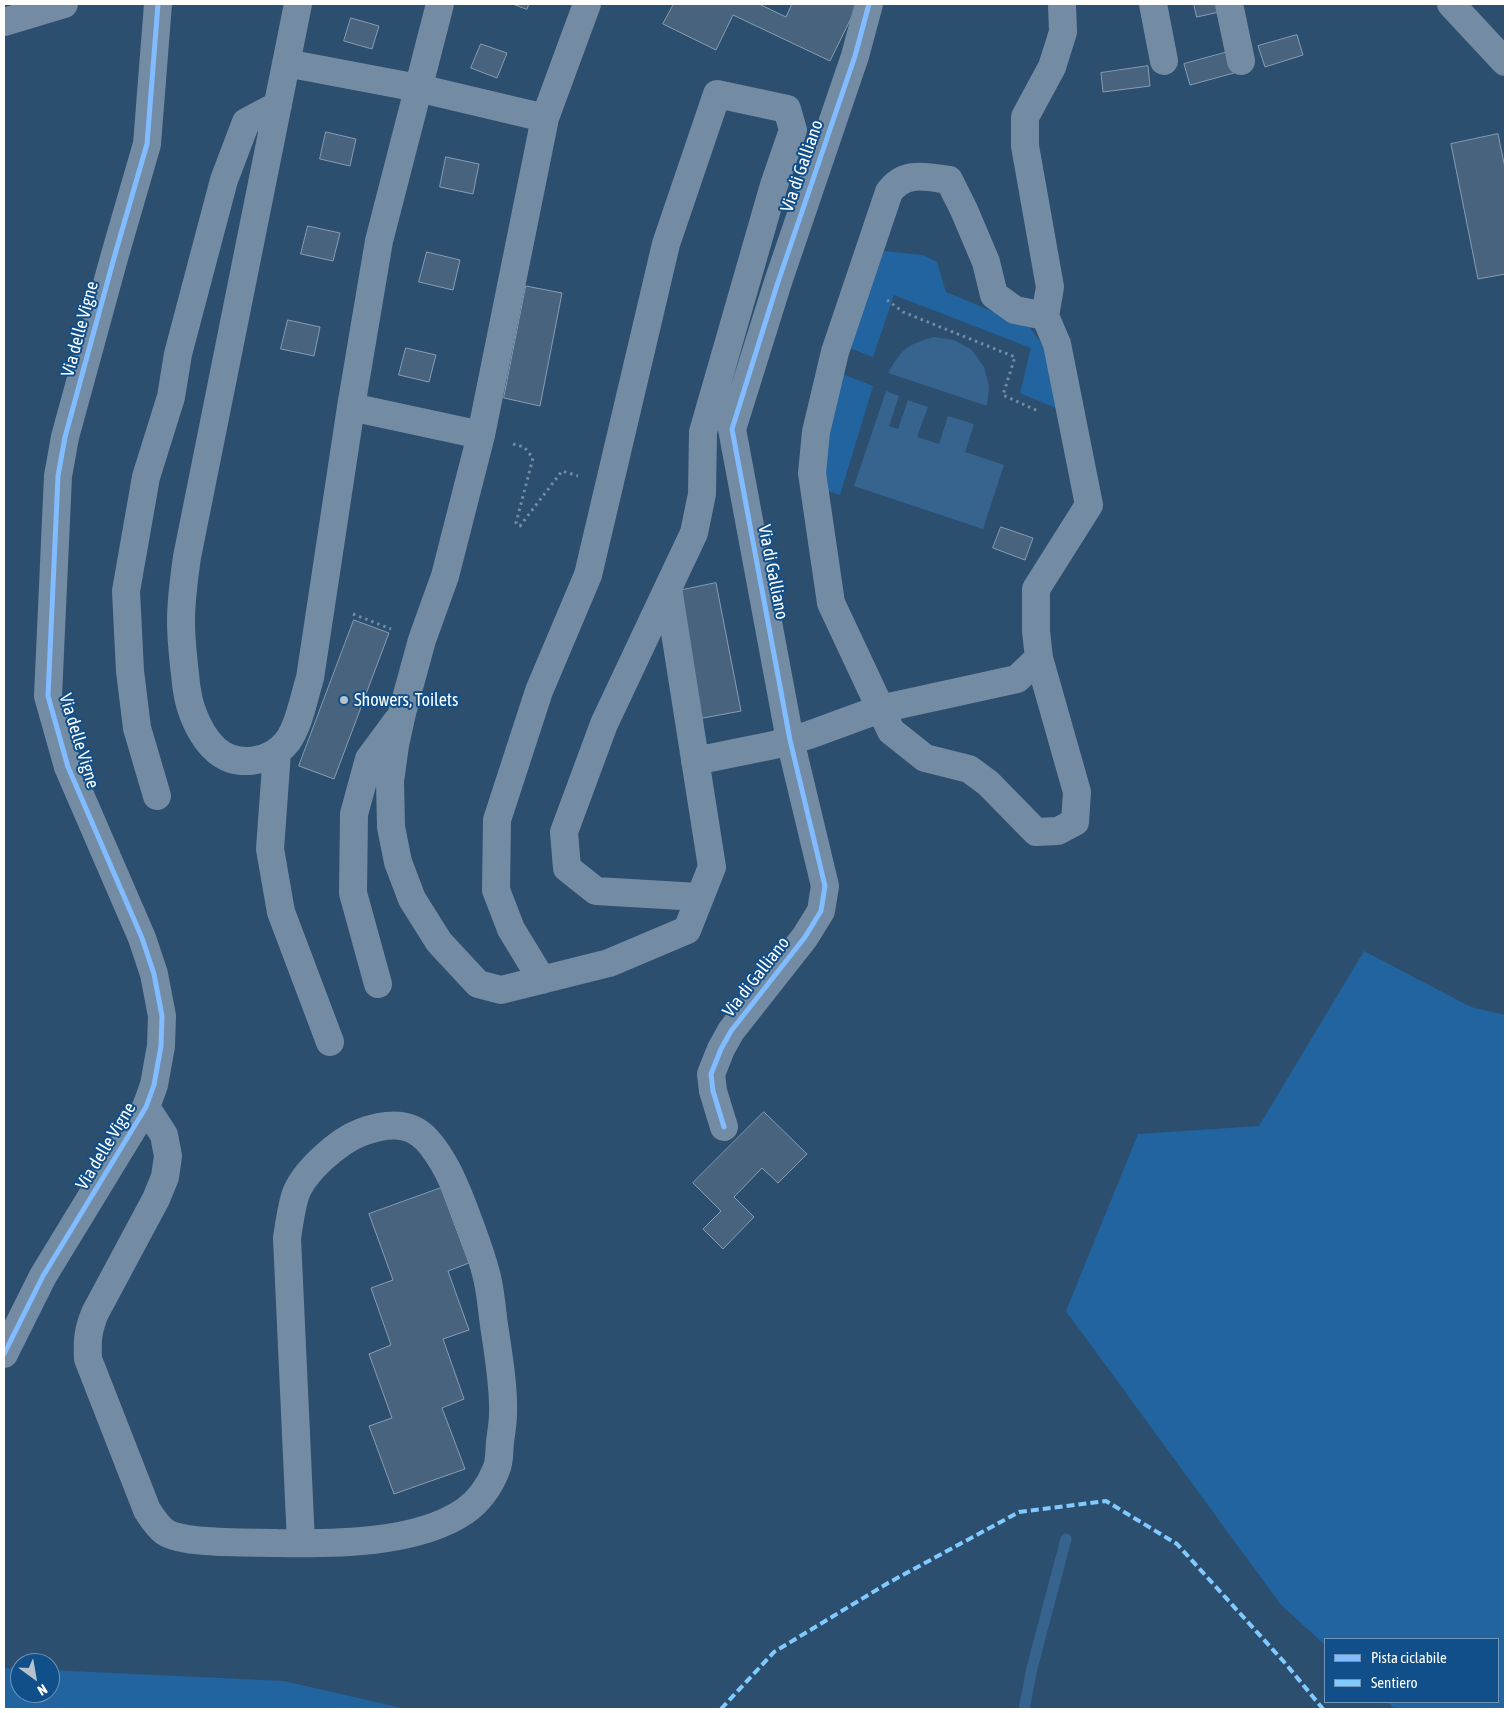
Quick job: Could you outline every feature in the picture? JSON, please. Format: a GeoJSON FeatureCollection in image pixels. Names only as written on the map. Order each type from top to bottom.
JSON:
{"type":"FeatureCollection","features":[{"type":"Feature","properties":{"kind":"street"},"geometry":{"type":"LineString","coordinates":[[4,22],[64,4]]}},
{"type":"Feature","properties":{"kind":"street","name":"Via delle Vigne"},"geometry":{"type":"LineString","coordinates":[[4,1354],[43,1276],[146,1106],[154,1085],[161,1046],[162,1016],[154,974],[142,938],[68,767],[48,696],[58,476],[65,436],[147,144],[158,4]]}},
{"type":"Feature","properties":{"kind":"street"},"geometry":{"type":"LineString","coordinates":[[298,4],[187,557],[181,621],[187,691],[192,710],[201,731],[216,750],[230,758],[247,762],[262,759],[277,752],[288,741],[300,714],[310,678],[351,407],[379,241],[440,4]]}},
{"type":"Feature","properties":{"kind":"street"},"geometry":{"type":"LineString","coordinates":[[587,4],[545,118],[481,435],[445,576],[422,640],[402,713],[390,781],[391,827],[398,862],[412,899],[439,942],[478,984],[501,990],[609,963],[687,930],[712,867],[668,588]]}},
{"type":"Feature","properties":{"kind":"street","name":"Via di Galliano"},"geometry":{"type":"LineString","coordinates":[[724,1126],[713,1091],[711,1074],[721,1049],[731,1031],[805,937],[821,911],[825,886],[790,740],[732,429],[781,273],[855,56],[869,4]]}},
{"type":"Feature","properties":{"kind":"street"},"geometry":{"type":"LineString","coordinates":[[1045,316],[1015,310],[994,295],[986,262],[949,180],[916,176],[895,184],[889,192],[835,352],[816,432],[812,473],[831,603],[891,731],[926,758],[969,769],[988,783],[1036,832],[1058,831],[1075,822],[1077,792],[1039,658],[1036,631],[1036,589],[1089,505],[1057,344],[1045,316],[1050,287],[1025,146],[1025,117],[1052,67],[1064,32],[1062,4]]}},
{"type":"Feature","properties":{"kind":"street"},"geometry":{"type":"LineString","coordinates":[[1153,4],[1164,61]]}},
{"type":"Feature","properties":{"kind":"street"},"geometry":{"type":"LineString","coordinates":[[1229,4],[1241,61]]}},
{"type":"Feature","properties":{"kind":"street"},"geometry":{"type":"LineString","coordinates":[[1450,4],[1505,62]]}},
{"type":"Feature","properties":{"kind":"street"},"geometry":{"type":"LineString","coordinates":[[286,63],[418,88],[545,118]]}},
{"type":"Feature","properties":{"kind":"street"},"geometry":{"type":"LineString","coordinates":[[542,980],[511,929],[496,890],[498,820],[539,691],[588,576],[666,244],[717,94],[787,109],[793,130],[774,185],[703,432],[702,494],[694,533],[604,724],[564,832],[567,868],[596,892],[699,897]]}},
{"type":"Feature","properties":{"kind":"street"},"geometry":{"type":"LineString","coordinates":[[157,796],[137,728],[130,671],[126,591],[144,486],[171,397],[178,354],[224,180],[246,122],[278,105]]}},
{"type":"Feature","properties":{"kind":"street"},"geometry":{"type":"LineString","coordinates":[[351,407],[481,435]]}},
{"type":"Feature","properties":{"kind":"street"},"geometry":{"type":"LineString","coordinates":[[695,760],[774,745],[809,735],[880,709],[1017,679],[1039,658]]}},
{"type":"Feature","properties":{"kind":"street"},"geometry":{"type":"LineString","coordinates":[[378,984],[353,893],[354,814],[369,759],[402,713]]}},
{"type":"Feature","properties":{"kind":"street"},"geometry":{"type":"LineString","coordinates":[[277,752],[270,849],[281,912],[330,1042]]}},
{"type":"Feature","properties":{"kind":"street"},"geometry":{"type":"LineString","coordinates":[[146,1106],[164,1135],[168,1156],[165,1177],[156,1199],[89,1328],[87,1343],[88,1359],[141,1497],[154,1521],[165,1532],[178,1538],[301,1543],[399,1537],[436,1526],[466,1510],[485,1491],[498,1468],[503,1413],[498,1349],[488,1282],[474,1237],[452,1177],[426,1140],[414,1130],[394,1125],[379,1126],[352,1136],[328,1153],[306,1176],[296,1194],[287,1238],[301,1543]]}},
{"type":"Feature","properties":{"kind":"path"},"geometry":{"type":"LineString","coordinates":[[859,283],[870,287],[903,312],[1015,357],[1003,395],[1041,412]]}},
{"type":"Feature","properties":{"kind":"path"},"geometry":{"type":"LineString","coordinates":[[481,435],[524,447],[533,458],[516,523],[520,526],[562,471],[610,485]]}},
{"type":"Feature","properties":{"kind":"shaded area"},"geometry":{"type":"Polygon","coordinates":[[[884,251],[923,255],[937,262],[946,292],[1030,327],[1046,351],[1058,409],[1020,393],[1031,348],[894,295],[873,357],[850,348],[884,251]]]}},
{"type":"Feature","properties":{"kind":"shaded area"},"geometry":{"type":"Polygon","coordinates":[[[934,337],[954,340],[972,350],[984,367],[989,386],[987,406],[888,373],[897,358],[906,349],[934,337]]]}},
{"type":"Feature","properties":{"kind":"shaded area"},"geometry":{"type":"Polygon","coordinates":[[[842,374],[873,386],[840,495],[828,491],[821,471],[842,374]]]}},
{"type":"Feature","properties":{"kind":"shaded area"},"geometry":{"type":"Polygon","coordinates":[[[886,391],[899,396],[889,426],[898,429],[908,400],[928,407],[917,437],[939,444],[948,416],[974,424],[965,452],[1004,465],[983,529],[854,486],[886,391]]]}},
{"type":"Feature","properties":{"kind":"shaded area"},"geometry":{"type":"Polygon","coordinates":[[[1364,951],[1471,1007],[1505,1015],[1505,1709],[1395,1709],[1388,1703],[1499,1703],[1499,1638],[1324,1638],[1324,1644],[1281,1605],[1066,1311],[1138,1134],[1259,1126],[1364,951]]]}},
{"type":"Feature","properties":{"kind":"shaded area"},"geometry":{"type":"Polygon","coordinates":[[[4,1668],[10,1668],[10,1703],[60,1703],[60,1670],[284,1681],[406,1709],[4,1709],[4,1668]]]}},
{"type":"Feature","properties":{"kind":"building"},"geometry":{"type":"Polygon","coordinates":[[[513,4],[529,4],[527,9],[513,4]]]}},
{"type":"Feature","properties":{"kind":"building"},"geometry":{"type":"Polygon","coordinates":[[[674,4],[759,4],[786,17],[792,4],[858,4],[830,61],[733,15],[716,50],[663,24],[674,4]]]}},
{"type":"Feature","properties":{"kind":"building"},"geometry":{"type":"Polygon","coordinates":[[[1194,4],[1218,4],[1219,12],[1197,17],[1194,4]]]}},
{"type":"Feature","properties":{"kind":"building"},"geometry":{"type":"Polygon","coordinates":[[[351,18],[379,26],[372,49],[344,41],[351,18]]]}},
{"type":"Feature","properties":{"kind":"building"},"geometry":{"type":"Polygon","coordinates":[[[1297,35],[1303,55],[1265,67],[1258,46],[1297,35]]]}},
{"type":"Feature","properties":{"kind":"building"},"geometry":{"type":"Polygon","coordinates":[[[481,44],[507,53],[497,78],[471,68],[481,44]]]}},
{"type":"Feature","properties":{"kind":"building"},"geometry":{"type":"Polygon","coordinates":[[[1228,52],[1234,73],[1190,85],[1184,64],[1228,52]]]}},
{"type":"Feature","properties":{"kind":"building"},"geometry":{"type":"Polygon","coordinates":[[[1148,66],[1150,86],[1103,92],[1101,73],[1148,66]]]}},
{"type":"Feature","properties":{"kind":"building"},"geometry":{"type":"Polygon","coordinates":[[[326,132],[356,139],[350,166],[320,159],[326,132]]]}},
{"type":"Feature","properties":{"kind":"building"},"geometry":{"type":"Polygon","coordinates":[[[1498,134],[1505,168],[1505,274],[1478,279],[1451,144],[1498,134]]]}},
{"type":"Feature","properties":{"kind":"building"},"geometry":{"type":"Polygon","coordinates":[[[446,157],[479,164],[473,194],[440,187],[446,157]]]}},
{"type":"Feature","properties":{"kind":"building"},"geometry":{"type":"Polygon","coordinates":[[[308,226],[340,233],[333,261],[301,254],[308,226]]]}},
{"type":"Feature","properties":{"kind":"building"},"geometry":{"type":"Polygon","coordinates":[[[427,252],[460,260],[453,290],[419,282],[427,252]]]}},
{"type":"Feature","properties":{"kind":"building"},"geometry":{"type":"Polygon","coordinates":[[[526,286],[562,293],[540,406],[504,398],[526,286]]]}},
{"type":"Feature","properties":{"kind":"building"},"geometry":{"type":"Polygon","coordinates":[[[288,320],[320,327],[314,356],[281,349],[288,320]]]}},
{"type":"Feature","properties":{"kind":"building"},"geometry":{"type":"Polygon","coordinates":[[[406,348],[436,355],[429,382],[399,375],[406,348]]]}},
{"type":"Feature","properties":{"kind":"building"},"geometry":{"type":"Polygon","coordinates":[[[1001,527],[1033,538],[1025,560],[993,548],[1001,527]]]}},
{"type":"Feature","properties":{"kind":"building"},"geometry":{"type":"Polygon","coordinates":[[[716,583],[741,711],[698,719],[673,592],[716,583]]]}},
{"type":"Feature","properties":{"kind":"building","name":"Showers, Toilets"},"geometry":{"type":"Polygon","coordinates":[[[354,620],[389,633],[334,779],[299,766],[354,620]]]}},
{"type":"Feature","properties":{"kind":"building"},"geometry":{"type":"Polygon","coordinates":[[[764,1112],[807,1154],[778,1183],[762,1168],[734,1197],[754,1217],[723,1249],[703,1229],[721,1211],[693,1183],[764,1112]]]}},
{"type":"Feature","properties":{"kind":"building"},"geometry":{"type":"Polygon","coordinates":[[[441,1188],[469,1263],[448,1271],[469,1330],[443,1339],[464,1399],[442,1408],[465,1469],[394,1494],[369,1426],[392,1418],[369,1354],[391,1345],[371,1288],[393,1280],[369,1214],[441,1188]]]}},
{"type":"Feature","properties":{"kind":"waterway"},"geometry":{"type":"LineString","coordinates":[[1024,1709],[1032,1668],[1066,1539]]}},
{"type":"Feature","properties":{"kind":"marked path"},"geometry":{"type":"LineString","coordinates":[[721,1709],[774,1652],[888,1583],[1019,1512],[1106,1501],[1177,1544],[1285,1663],[1323,1709]]}},
{"type":"Feature","properties":{"kind":"cycle path"},"geometry":{"type":"LineString","coordinates":[[4,1354],[43,1276],[146,1107],[154,1085],[161,1046],[162,1016],[154,974],[142,938],[68,767],[48,696],[58,476],[65,437],[147,144],[158,4]]}},
{"type":"Feature","properties":{"kind":"cycle path"},"geometry":{"type":"LineString","coordinates":[[724,1127],[713,1091],[711,1074],[721,1049],[731,1031],[805,937],[821,911],[825,886],[790,740],[732,429],[778,282],[855,56],[869,4]]}},
{"type":"Feature","properties":{"kind":"place","name":"Showers, Toilets"},"geometry":{"type":"Point","coordinates":[344,700]}}]}
